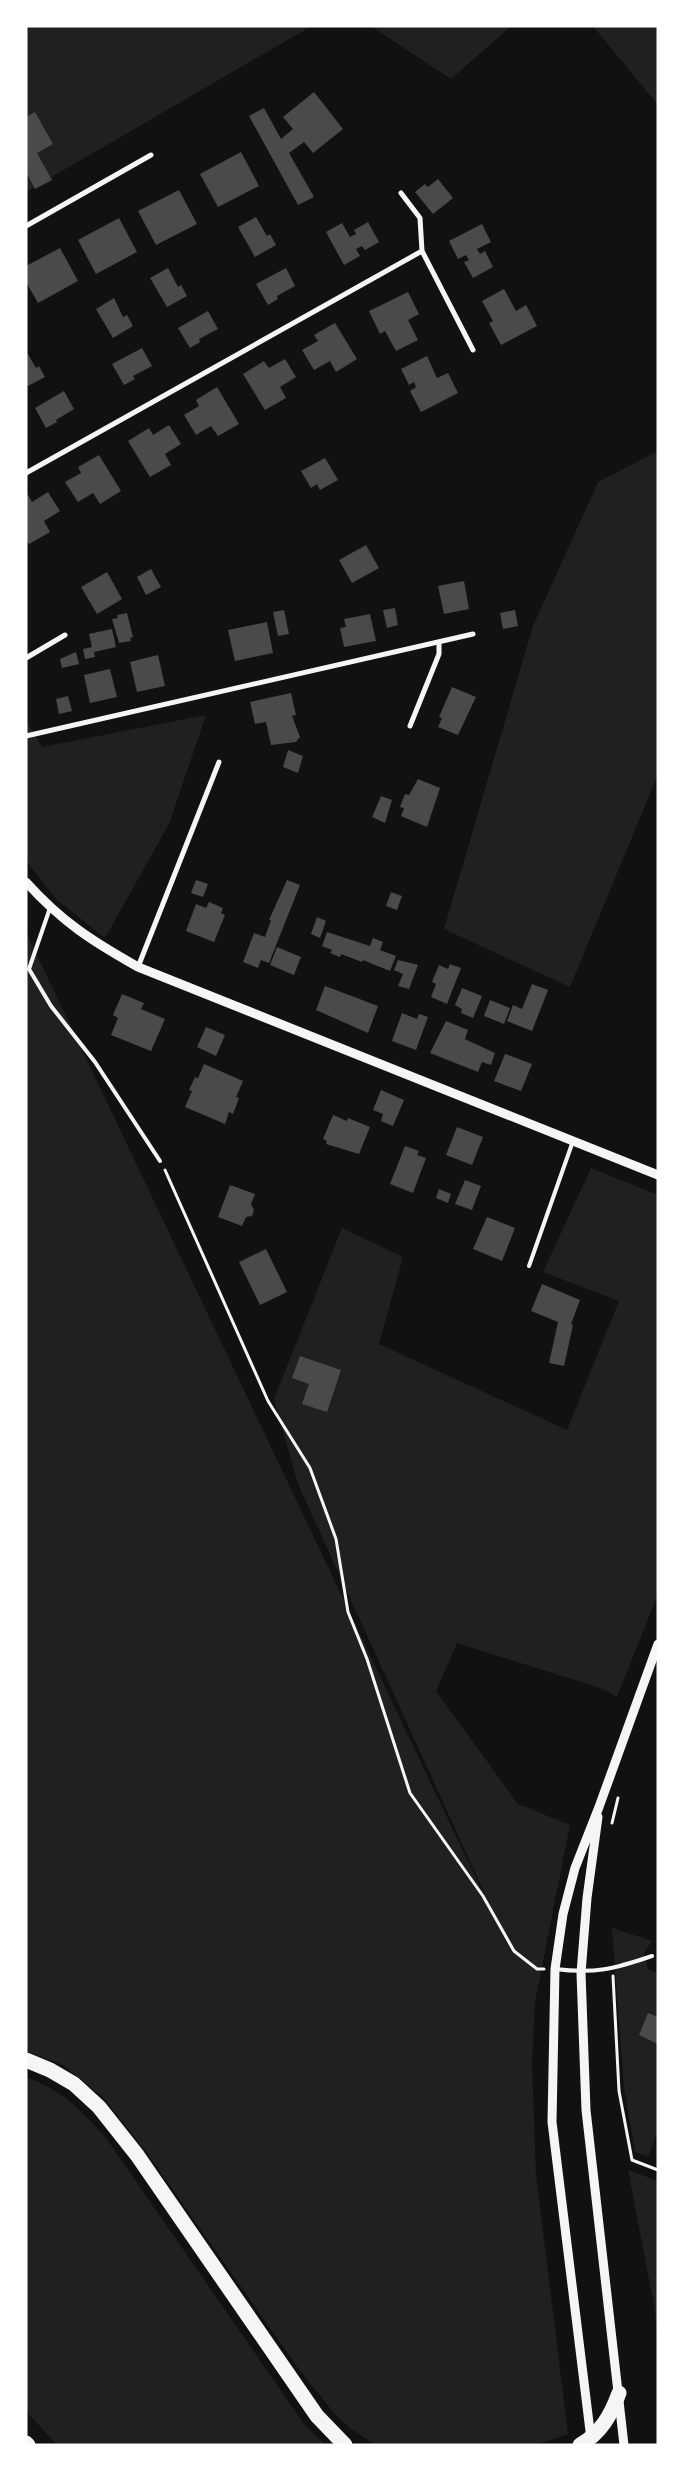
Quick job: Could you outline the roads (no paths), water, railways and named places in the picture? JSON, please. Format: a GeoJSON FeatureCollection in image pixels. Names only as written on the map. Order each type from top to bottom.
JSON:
{"type":"FeatureCollection","features":[{"type":"Feature","properties":{"kind":"highway"},"geometry":{"type":"LineString","coordinates":[[26,2060],[50,2070],[74,2084],[99,2107],[137,2155],[317,2416],[345,2445]]}},
{"type":"Feature","properties":{"kind":"highway"},"geometry":{"type":"LineString","coordinates":[[587,2442],[611,2415],[619,2393]]}},
{"type":"Feature","properties":{"kind":"street"},"geometry":{"type":"LineString","coordinates":[[26,226],[151,155]]}},
{"type":"Feature","properties":{"kind":"street"},"geometry":{"type":"LineString","coordinates":[[401,193],[420,218],[422,251],[473,350]]}},
{"type":"Feature","properties":{"kind":"street"},"geometry":{"type":"LineString","coordinates":[[26,473],[422,251]]}},
{"type":"Feature","properties":{"kind":"street"},"geometry":{"type":"LineString","coordinates":[[26,736],[473,634]]}},
{"type":"Feature","properties":{"kind":"street"},"geometry":{"type":"LineString","coordinates":[[26,658],[65,635]]}},
{"type":"Feature","properties":{"kind":"street"},"geometry":{"type":"LineString","coordinates":[[410,726],[439,654],[439,642]]}},
{"type":"Feature","properties":{"kind":"street"},"geometry":{"type":"LineString","coordinates":[[138,967],[219,762]]}},
{"type":"Feature","properties":{"kind":"street"},"geometry":{"type":"LineString","coordinates":[[26,882],[50,908],[90,940],[138,967],[658,1175]]}},
{"type":"Feature","properties":{"kind":"street"},"geometry":{"type":"LineString","coordinates":[[587,2442],[552,2122],[555,1970],[563,1914],[574,1868],[599,1807],[658,1644]]}},
{"type":"Feature","properties":{"kind":"street"},"geometry":{"type":"LineString","coordinates":[[599,1807],[587,1898],[581,1973],[586,2110],[624,2445]]}},
{"type":"Feature","properties":{"kind":"lane"},"geometry":{"type":"LineString","coordinates":[[50,908],[29,969],[50,1006],[95,1062],[160,1161]]}},
{"type":"Feature","properties":{"kind":"lane"},"geometry":{"type":"LineString","coordinates":[[529,1266],[573,1140]]}},
{"type":"Feature","properties":{"kind":"lane"},"geometry":{"type":"LineString","coordinates":[[555,1970],[581,1973],[612,1970],[652,1956]]}}]}
